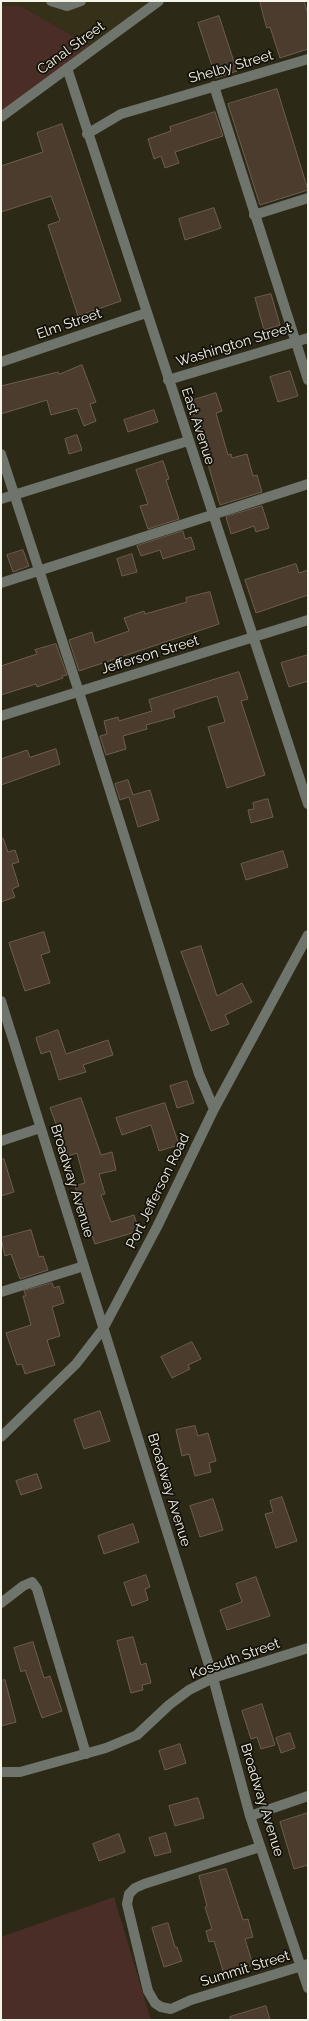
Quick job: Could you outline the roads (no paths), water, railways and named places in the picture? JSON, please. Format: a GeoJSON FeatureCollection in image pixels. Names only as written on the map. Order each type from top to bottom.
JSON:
{"type":"FeatureCollection","features":[{"type":"Feature","properties":{"kind":"street"},"geometry":{"type":"LineString","coordinates":[[51,1],[67,6],[81,1]]}},
{"type":"Feature","properties":{"kind":"street","name":"Canal Street"},"geometry":{"type":"LineString","coordinates":[[1,117],[159,1]]}},
{"type":"Feature","properties":{"kind":"street","name":"Shelby Street"},"geometry":{"type":"LineString","coordinates":[[87,134],[121,114],[308,59]]}},
{"type":"Feature","properties":{"kind":"street","name":"East Avenue"},"geometry":{"type":"LineString","coordinates":[[67,68],[87,134],[308,804]]}},
{"type":"Feature","properties":{"kind":"street"},"geometry":{"type":"LineString","coordinates":[[214,86],[308,380]]}},
{"type":"Feature","properties":{"kind":"street"},"geometry":{"type":"LineString","coordinates":[[254,215],[308,198]]}},
{"type":"Feature","properties":{"kind":"street","name":"Elm Street"},"geometry":{"type":"LineString","coordinates":[[1,362],[146,313]]}},
{"type":"Feature","properties":{"kind":"street","name":"Washington Street"},"geometry":{"type":"LineString","coordinates":[[168,380],[308,338]]}},
{"type":"Feature","properties":{"kind":"street"},"geometry":{"type":"LineString","coordinates":[[1,499],[188,440]]}},
{"type":"Feature","properties":{"kind":"street"},"geometry":{"type":"LineString","coordinates":[[1,454],[79,692],[199,1074],[214,1108]]}},
{"type":"Feature","properties":{"kind":"street"},"geometry":{"type":"LineString","coordinates":[[1,584],[308,484]]}},
{"type":"Feature","properties":{"kind":"street","name":"Jefferson Street"},"geometry":{"type":"LineString","coordinates":[[1,716],[308,620]]}},
{"type":"Feature","properties":{"kind":"street","name":"Port Jefferson Road"},"geometry":{"type":"LineString","coordinates":[[1,1437],[76,1364],[103,1329],[156,1227],[214,1108],[308,935]]}},
{"type":"Feature","properties":{"kind":"street","name":"Broadway Avenue"},"geometry":{"type":"LineString","coordinates":[[2,1006],[213,1678],[250,1816],[305,1965],[308,1988]]}},
{"type":"Feature","properties":{"kind":"street"},"geometry":{"type":"LineString","coordinates":[[1,1141],[40,1128]]}},
{"type":"Feature","properties":{"kind":"street"},"geometry":{"type":"LineString","coordinates":[[1,1292],[84,1266]]}},
{"type":"Feature","properties":{"kind":"street"},"geometry":{"type":"LineString","coordinates":[[1,1603],[23,1586],[32,1582],[37,1589],[86,1754]]}},
{"type":"Feature","properties":{"kind":"street","name":"Kossuth Street"},"geometry":{"type":"LineString","coordinates":[[1,1772],[20,1772],[106,1748],[137,1735],[169,1705],[189,1690],[213,1678],[308,1648]]}},
{"type":"Feature","properties":{"kind":"street"},"geometry":{"type":"LineString","coordinates":[[250,1816],[308,1796]]}},
{"type":"Feature","properties":{"kind":"street","name":"Summit Street"},"geometry":{"type":"LineString","coordinates":[[260,1846],[144,1884],[135,1888],[129,1894],[127,1904],[130,1922],[148,1991],[155,2003],[161,2007],[171,2009],[191,2000],[305,1965]]}}]}
